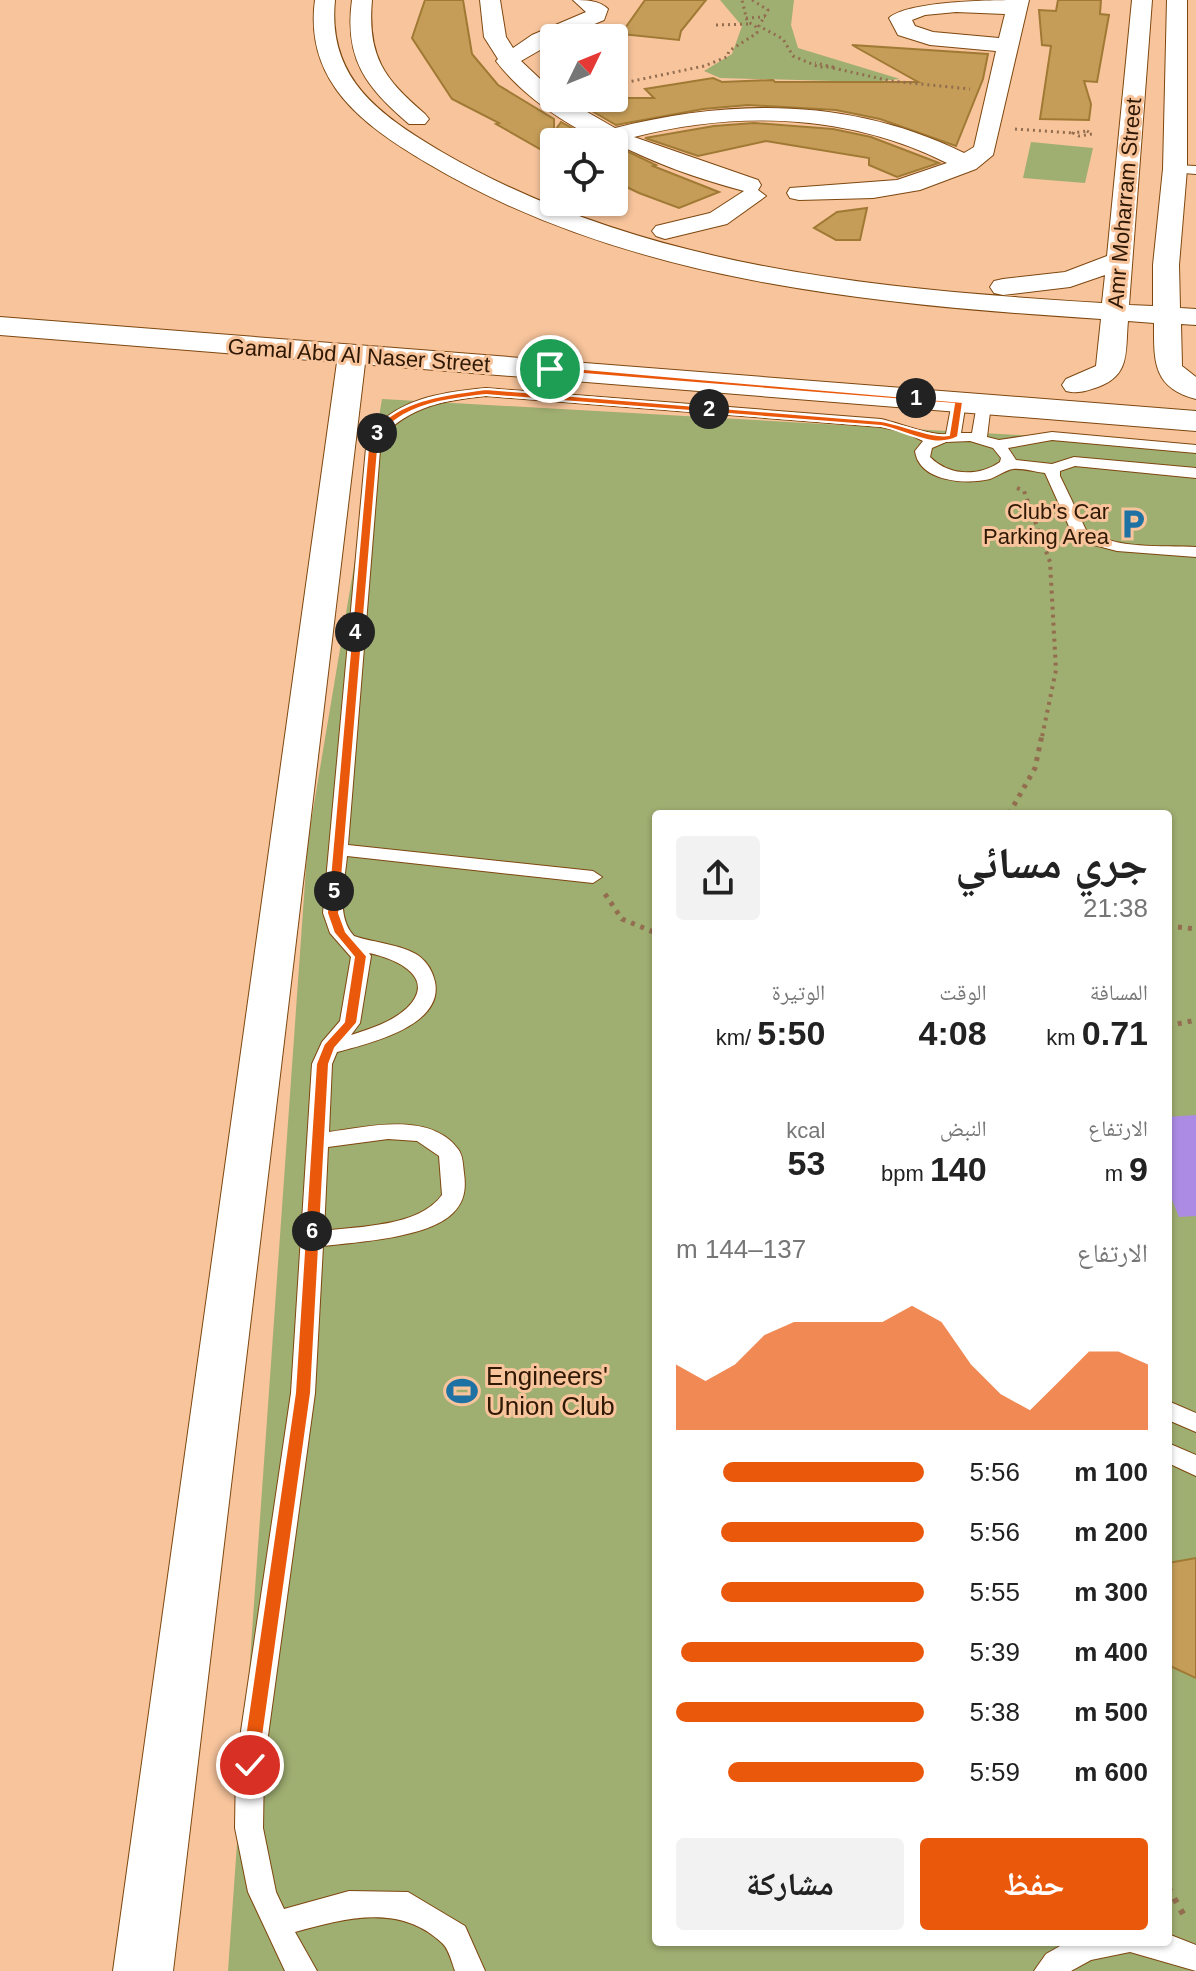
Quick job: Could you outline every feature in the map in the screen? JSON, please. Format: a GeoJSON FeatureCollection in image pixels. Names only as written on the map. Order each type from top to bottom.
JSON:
{"type":"FeatureCollection","features":[{"type":"Feature","properties":{"kind":"main road","name":"Gamal Abd Al Naser Street"},"geometry":{"type":"LineString","coordinates":[[0,304],[650,365],[971,403],[1196,421]]}},
{"type":"Feature","properties":{"kind":"main road","name":"Gamal Abd Al Naser Street"},"geometry":{"type":"LineString","coordinates":[[0,326],[352,355],[650,365],[1196,392]]}},
{"type":"Feature","properties":{"kind":"street"},"geometry":{"type":"LineString","coordinates":[[325,0],[321,17],[326,50],[342,85],[377,120],[431,158],[503,195],[592,230],[697,259],[816,282],[949,301],[1167,306],[1196,300]]}},
{"type":"Feature","properties":{"kind":"street"},"geometry":{"type":"LineString","coordinates":[[362,0],[357,27],[364,57],[381,88],[416,118],[452,141]]}},
{"type":"Feature","properties":{"kind":"street"},"geometry":{"type":"LineString","coordinates":[[490,0],[492,35],[507,61],[548,99],[597,128]]}},
{"type":"Feature","properties":{"kind":"street"},"geometry":{"type":"LineString","coordinates":[[576,24],[596,15],[597,9],[583,0]]}},
{"type":"Feature","properties":{"kind":"street","name":"Amr Moharram Street"},"geometry":{"type":"LineString","coordinates":[[1076,385],[1104,375],[1110,366],[1142,0]]}},
{"type":"Feature","properties":{"kind":"street","name":"Amr Moharram Street"},"geometry":{"type":"LineString","coordinates":[[1177,0],[1187,74],[1185,170],[1166,265],[1168,366],[1176,377],[1196,392]]}},
{"type":"Feature","properties":{"kind":"street"},"geometry":{"type":"LineString","coordinates":[[628,144],[652,155],[772,189],[838,194],[912,185],[942,177],[985,150],[992,127],[1018,4],[929,6],[915,9],[900,18],[906,30],[930,38],[1009,46]]}},
{"type":"Feature","properties":{"kind":"street"},"geometry":{"type":"LineString","coordinates":[[492,35],[540,40]]}},
{"type":"Feature","properties":{"kind":"street"},"geometry":{"type":"LineString","coordinates":[[507,61],[540,40]]}},
{"type":"Feature","properties":{"kind":"street"},"geometry":{"type":"LineString","coordinates":[[628,132],[687,118],[762,114],[823,118],[906,135],[967,164]]}},
{"type":"Feature","properties":{"kind":"street"},"geometry":{"type":"LineString","coordinates":[[506,171],[540,187]]}},
{"type":"Feature","properties":{"kind":"street"},"geometry":{"type":"LineString","coordinates":[[665,231],[718,219],[772,189]]}},
{"type":"Feature","properties":{"kind":"street"},"geometry":{"type":"LineString","coordinates":[[740,234],[744,223],[772,189]]}},
{"type":"Feature","properties":{"kind":"street"},"geometry":{"type":"LineString","coordinates":[[618,216],[665,231],[911,277],[1114,304]]}},
{"type":"Feature","properties":{"kind":"street"},"geometry":{"type":"LineString","coordinates":[[1000,287],[1070,279],[1119,260]]}},
{"type":"Feature","properties":{"kind":"street"},"geometry":{"type":"LineString","coordinates":[[1166,265],[1195,278]]}},
{"type":"Feature","properties":{"kind":"street"},"geometry":{"type":"LineString","coordinates":[[1167,306],[1196,317]]}},
{"type":"Feature","properties":{"kind":"street"},"geometry":{"type":"LineString","coordinates":[[143,1971],[352,355]]}},
{"type":"Feature","properties":{"kind":"lane"},"geometry":{"type":"LineString","coordinates":[[302,1971],[290,1954],[262,1892],[249,1828],[250,1765],[303,1393],[322,1064],[329,1047],[350,1023],[361,956],[335,923],[333,913],[371,448],[381,427],[392,418],[443,397],[508,393],[881,423],[944,439],[979,438],[998,445],[1009,458],[1007,464]]}},
{"type":"Feature","properties":{"kind":"lane"},"geometry":{"type":"LineString","coordinates":[[971,403],[979,438]]}},
{"type":"Feature","properties":{"kind":"lane"},"geometry":{"type":"LineString","coordinates":[[971,403],[944,439],[922,451],[928,465],[964,477],[991,474],[1007,464],[1053,469],[1074,461],[1196,473]]}},
{"type":"Feature","properties":{"kind":"lane"},"geometry":{"type":"LineString","coordinates":[[998,445],[1052,436],[1196,449]]}},
{"type":"Feature","properties":{"kind":"lane"},"geometry":{"type":"LineString","coordinates":[[1053,469],[1052,476],[1080,533],[1086,539],[1103,544],[1196,552]]}},
{"type":"Feature","properties":{"kind":"lane"},"geometry":{"type":"LineString","coordinates":[[337,849],[593,877]]}},
{"type":"Feature","properties":{"kind":"lane"},"geometry":{"type":"LineString","coordinates":[[329,1047],[361,1040],[389,1028],[412,1016],[425,998],[426,980],[416,963],[398,954],[347,941]]}},
{"type":"Feature","properties":{"kind":"lane"},"geometry":{"type":"LineString","coordinates":[[312,1240],[424,1221],[445,1211],[452,1201],[454,1190],[450,1153],[429,1137],[398,1131],[319,1141]]}},
{"type":"Feature","properties":{"kind":"lane"},"geometry":{"type":"LineString","coordinates":[[1172,1412],[1196,1423]]}},
{"type":"Feature","properties":{"kind":"lane"},"geometry":{"type":"LineString","coordinates":[[1172,1454],[1196,1466]]}},
{"type":"Feature","properties":{"kind":"lane"},"geometry":{"type":"LineString","coordinates":[[277,1924],[349,1904],[408,1905],[455,1935],[470,1971]]}},
{"type":"Feature","properties":{"kind":"lane"},"geometry":{"type":"LineString","coordinates":[[1049,1971],[1060,1960],[1090,1946]]}},
{"type":"Feature","properties":{"kind":"lane"},"geometry":{"type":"LineString","coordinates":[[1159,1946],[1174,1949],[1196,1960]]}},
{"type":"Feature","properties":{"kind":"path"},"geometry":{"type":"LineString","coordinates":[[752,0],[768,10],[759,26],[783,39],[793,56],[819,67],[922,86],[1000,91]]}},
{"type":"Feature","properties":{"kind":"path"},"geometry":{"type":"LineString","coordinates":[[750,24],[743,2],[759,4]]}},
{"type":"Feature","properties":{"kind":"path"},"geometry":{"type":"LineString","coordinates":[[746,18],[766,17]]}},
{"type":"Feature","properties":{"kind":"path"},"geometry":{"type":"LineString","coordinates":[[628,82],[717,62],[753,38],[756,27],[750,24],[716,25]]}},
{"type":"Feature","properties":{"kind":"path"},"geometry":{"type":"LineString","coordinates":[[992,127],[1073,133]]}},
{"type":"Feature","properties":{"kind":"path"},"geometry":{"type":"LineString","coordinates":[[991,474],[1024,491],[1050,562],[1056,670],[1035,768],[1011,810]]}},
{"type":"Feature","properties":{"kind":"path"},"geometry":{"type":"LineString","coordinates":[[593,877],[622,919],[652,931]]}},
{"type":"Feature","properties":{"kind":"path"},"geometry":{"type":"LineString","coordinates":[[1172,926],[1196,929]]}},
{"type":"Feature","properties":{"kind":"path"},"geometry":{"type":"LineString","coordinates":[[1172,1025],[1196,1020]]}},
{"type":"Feature","properties":{"kind":"path"},"geometry":{"type":"LineString","coordinates":[[1172,1894],[1189,1926]]}},
{"type":"Feature","properties":{"kind":"green space"},"geometry":{"type":"Polygon","coordinates":[[[720,0],[794,0],[791,25],[798,48],[900,79],[871,82],[720,78],[704,71],[732,54],[742,26],[720,0]]]}},
{"type":"Feature","properties":{"kind":"green space"},"geometry":{"type":"Polygon","coordinates":[[[1031,142],[1093,148],[1085,183],[1023,178],[1031,142]]]}},
{"type":"Feature","properties":{"kind":"green space","name":"Engineers' Union Club"},"geometry":{"type":"Polygon","coordinates":[[[382,399],[1196,445],[1196,1971],[228,1971],[308,840],[382,399]]]}},
{"type":"Feature","properties":{"kind":"shaded area"},"geometry":{"type":"Polygon","coordinates":[[[1196,1115],[1196,1216],[1179,1217],[1172,1200],[1172,1117],[1196,1115]]]}},
{"type":"Feature","properties":{"kind":"building"},"geometry":{"type":"Polygon","coordinates":[[[425,0],[463,0],[472,54],[498,85],[554,119],[554,128],[540,128],[540,149],[452,99],[412,38],[425,0]]]}},
{"type":"Feature","properties":{"kind":"building"},"geometry":{"type":"Polygon","coordinates":[[[645,0],[706,0],[681,31],[679,40],[628,35],[628,24],[645,0]]]}},
{"type":"Feature","properties":{"kind":"building"},"geometry":{"type":"Polygon","coordinates":[[[1058,0],[1101,0],[1100,14],[1109,15],[1097,82],[1084,81],[1091,104],[1089,120],[1040,119],[1051,46],[1042,45],[1039,10],[1056,11],[1058,0]]]}},
{"type":"Feature","properties":{"kind":"building"},"geometry":{"type":"Polygon","coordinates":[[[852,45],[988,54],[983,79],[956,146],[880,119],[836,110],[748,105],[703,109],[616,125],[594,112],[628,112],[628,98],[654,98],[645,89],[713,78],[722,82],[918,82],[852,45]]]}},
{"type":"Feature","properties":{"kind":"building"},"geometry":{"type":"Polygon","coordinates":[[[561,122],[572,128],[557,128],[561,122]]]}},
{"type":"Feature","properties":{"kind":"building"},"geometry":{"type":"Polygon","coordinates":[[[754,123],[833,129],[871,137],[939,163],[897,177],[869,165],[869,158],[766,141],[698,156],[645,138],[714,126],[754,123]]]}},
{"type":"Feature","properties":{"kind":"building"},"geometry":{"type":"Polygon","coordinates":[[[628,152],[656,165],[653,166],[719,192],[679,208],[628,188],[628,152]]]}},
{"type":"Feature","properties":{"kind":"building"},"geometry":{"type":"Polygon","coordinates":[[[867,208],[860,240],[836,240],[814,228],[837,212],[867,208]]]}},
{"type":"Feature","properties":{"kind":"building"},"geometry":{"type":"Polygon","coordinates":[[[1196,1558],[1196,1678],[1172,1667],[1172,1562],[1196,1558]]]}},
{"type":"Feature","properties":{"kind":"place","name":"Club's Car Parking Area"},"geometry":{"type":"Point","coordinates":[1133,524]}},
{"type":"Feature","properties":{"kind":"place","name":"Engineers' Union Club"},"geometry":{"type":"Point","coordinates":[462,1391]}},
{"type":"Feature","properties":{"kind":"route"},"geometry":{"type":"LineString","coordinates":[[250,1765],[303,1393],[322,1064],[329,1047],[350,1023],[361,956],[340,933],[333,913],[374,437],[381,427],[406,410],[443,397],[486,392],[881,423],[909,429],[935,441],[953,437],[959,402],[550,369]]}}]}
